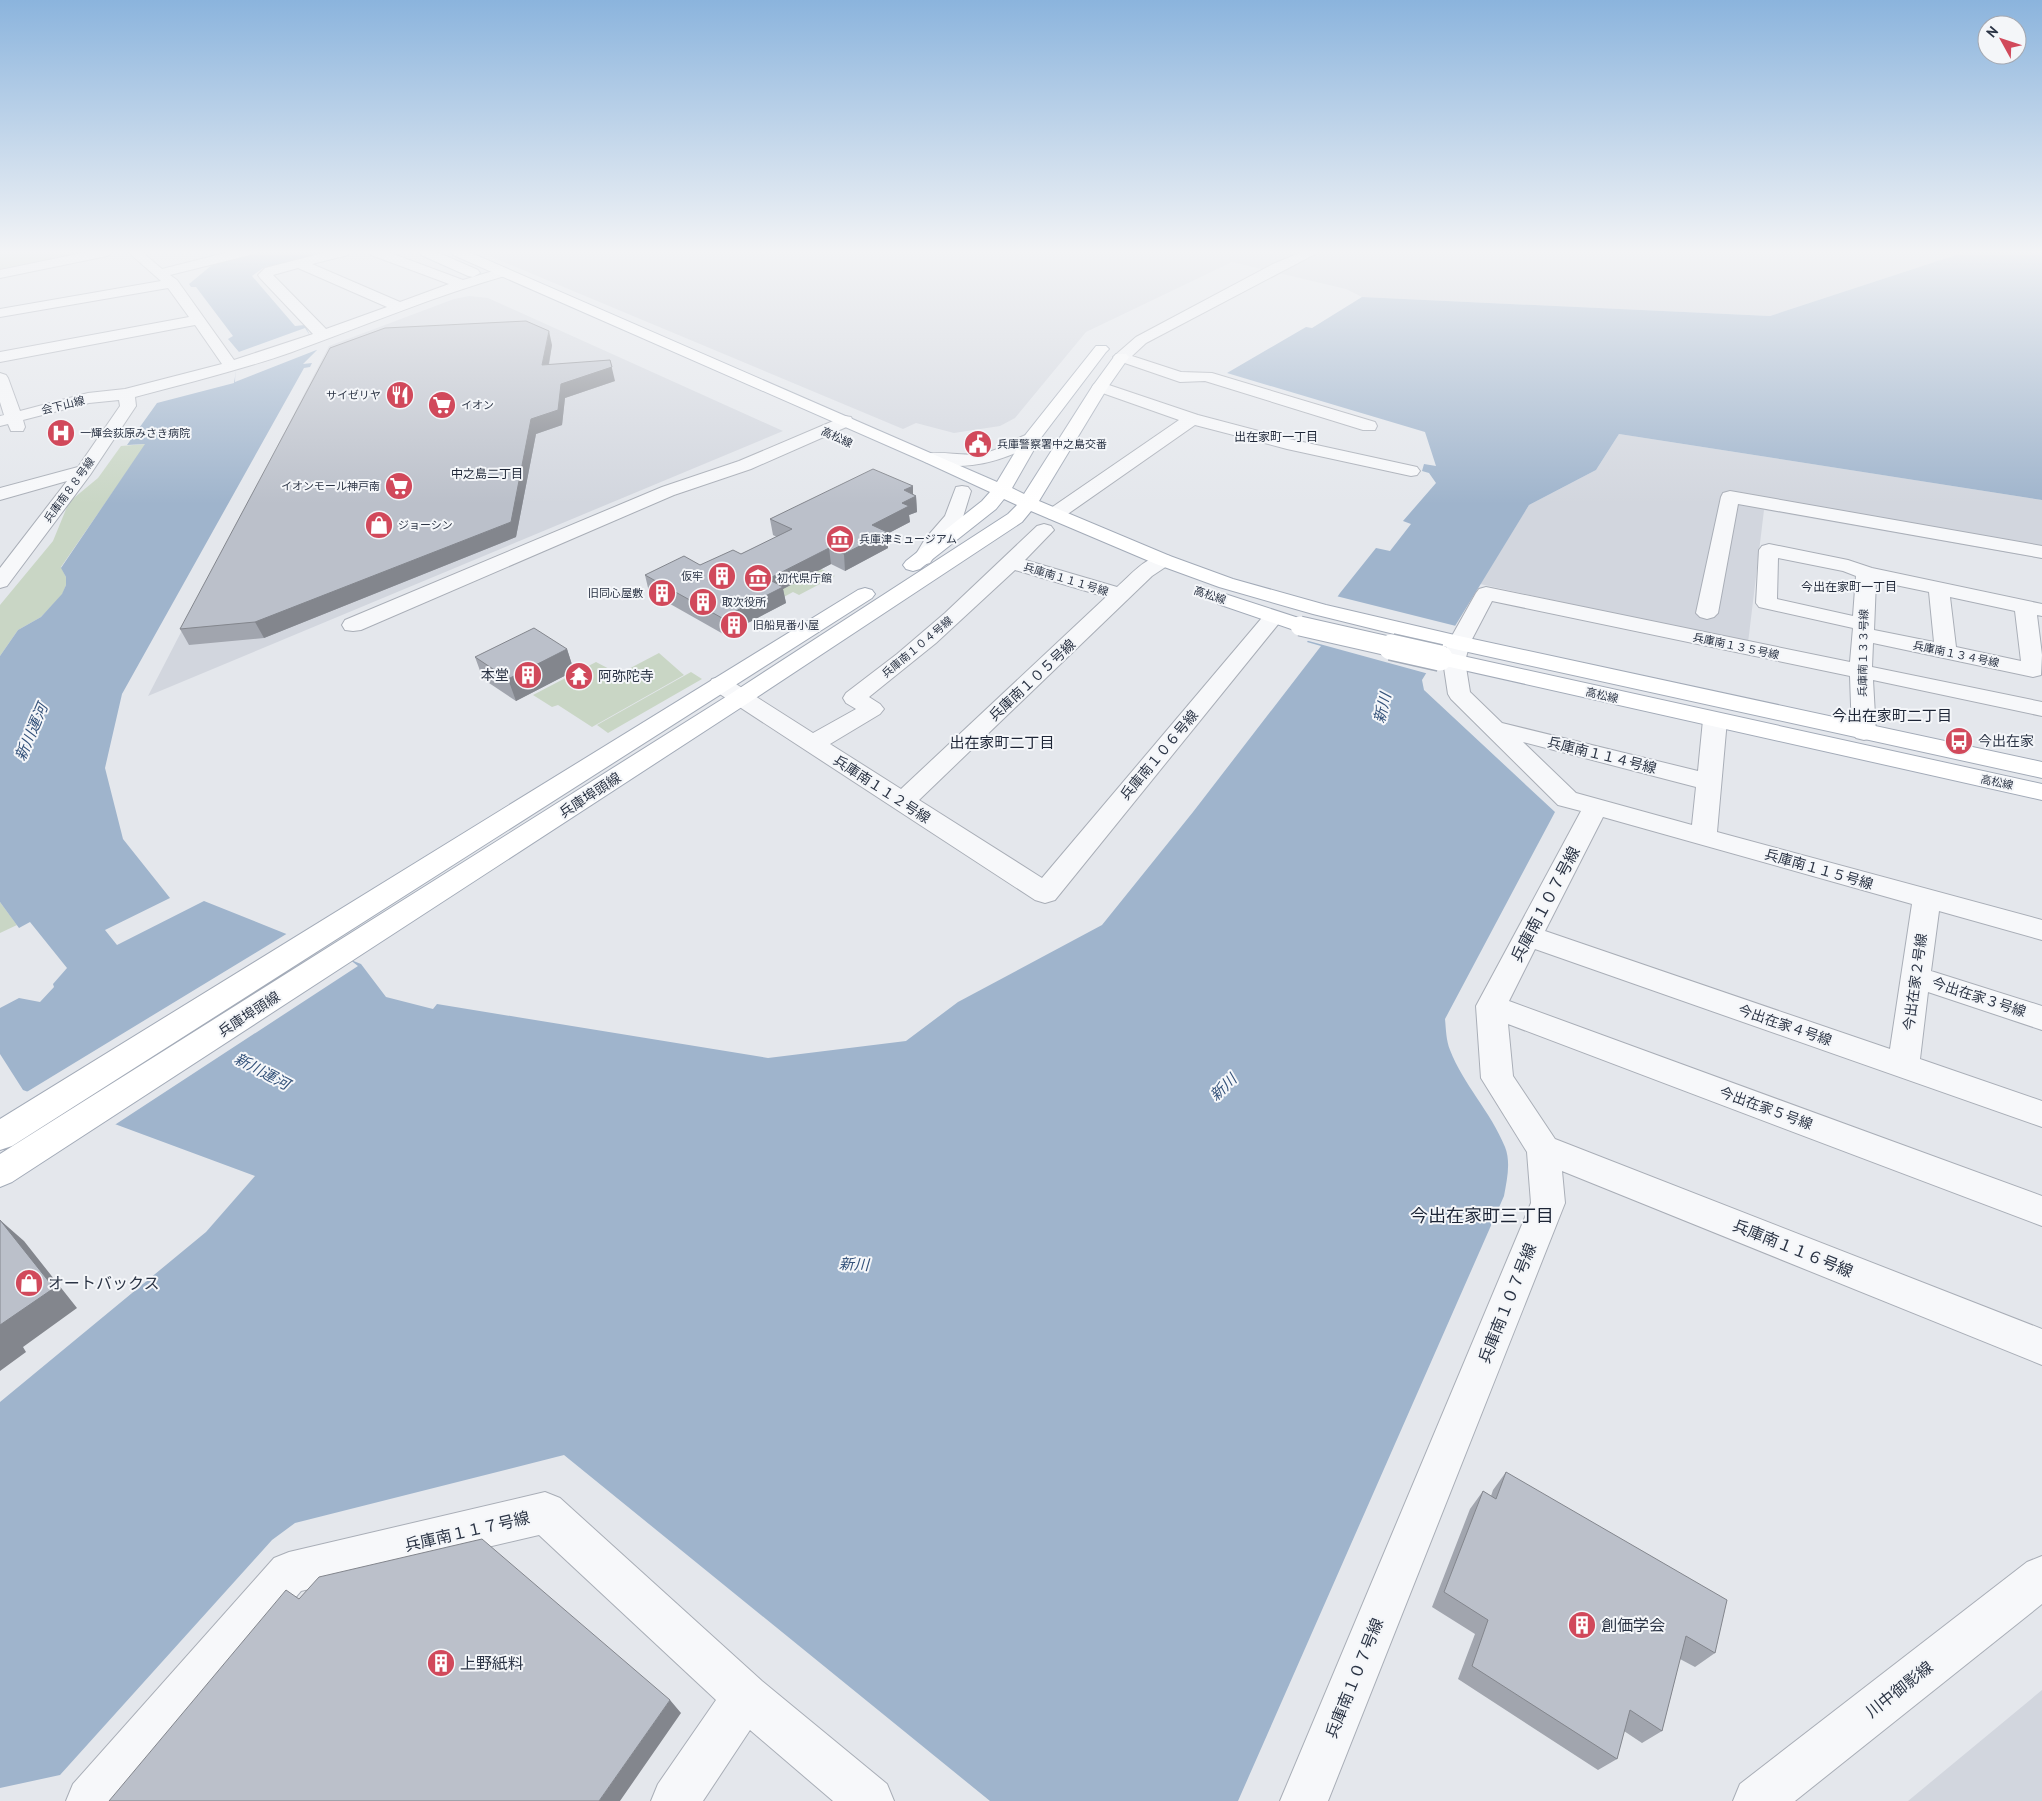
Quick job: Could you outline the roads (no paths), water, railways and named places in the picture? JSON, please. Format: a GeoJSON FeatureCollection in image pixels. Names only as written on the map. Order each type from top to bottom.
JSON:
{"type":"FeatureCollection","features":[{"type":"Feature","properties":{"kind":"main road"},"geometry":{"type":"LineString","coordinates":[[614,336],[702,375]]}},
{"type":"Feature","properties":{"kind":"main road","name":"高松線"},"geometry":{"type":"LineString","coordinates":[[641,336],[844,431],[931,458],[995,498],[1022,510],[1273,617],[1300,626],[1451,651],[2042,770]]}},
{"type":"Feature","properties":{"kind":"main road","name":"兵庫埠頭線"},"geometry":{"type":"LineString","coordinates":[[332,944],[720,684],[923,559],[995,498],[1032,438],[1105,346]]}},
{"type":"Feature","properties":{"kind":"main road","name":"兵庫埠頭線"},"geometry":{"type":"LineString","coordinates":[[0,1172],[40,1129],[332,944],[740,698],[1022,510],[1120,358]]}},
{"type":"Feature","properties":{"kind":"main road","name":"高松線"},"geometry":{"type":"LineString","coordinates":[[944,484],[962,492],[995,498]]}},
{"type":"Feature","properties":{"kind":"main road","name":"高松線"},"geometry":{"type":"LineString","coordinates":[[1154,566],[1226,583],[1451,651],[1715,720],[2042,792]]}},
{"type":"Feature","properties":{"kind":"main road","name":"兵庫埠頭線"},"geometry":{"type":"LineString","coordinates":[[0,1136],[40,1129]]}},
{"type":"Feature","properties":{"kind":"street"},"geometry":{"type":"LineString","coordinates":[[0,357],[112,336]]}},
{"type":"Feature","properties":{"kind":"street"},"geometry":{"type":"LineString","coordinates":[[210,336],[233,365]]}},
{"type":"Feature","properties":{"kind":"street"},"geometry":{"type":"LineString","coordinates":[[1120,358],[1149,336]]}},
{"type":"Feature","properties":{"kind":"street","name":"会下山線"},"geometry":{"type":"LineString","coordinates":[[0,431],[10,422],[96,407],[126,394],[233,365],[318,337]]}},
{"type":"Feature","properties":{"kind":"street"},"geometry":{"type":"LineString","coordinates":[[1120,358],[1180,377],[1206,376],[1369,426]]}},
{"type":"Feature","properties":{"kind":"street"},"geometry":{"type":"LineString","coordinates":[[0,378],[10,422]]}},
{"type":"Feature","properties":{"kind":"street"},"geometry":{"type":"LineString","coordinates":[[1100,388],[1192,419],[1287,444],[1411,471]]}},
{"type":"Feature","properties":{"kind":"street","name":"兵庫南８８号線"},"geometry":{"type":"LineString","coordinates":[[0,582],[84,471],[128,406],[126,394]]}},
{"type":"Feature","properties":{"kind":"street"},"geometry":{"type":"LineString","coordinates":[[1287,444],[1330,414]]}},
{"type":"Feature","properties":{"kind":"street","name":"兵庫南１０４号線"},"geometry":{"type":"LineString","coordinates":[[812,744],[872,708],[854,698],[895,668],[932,637],[1050,522],[1192,419]]}},
{"type":"Feature","properties":{"kind":"street"},"geometry":{"type":"LineString","coordinates":[[353,625],[668,491],[745,465],[816,427],[844,431]]}},
{"type":"Feature","properties":{"kind":"street"},"geometry":{"type":"LineString","coordinates":[[931,458],[963,462],[985,460],[1008,452],[1032,438]]}},
{"type":"Feature","properties":{"kind":"street"},"geometry":{"type":"LineString","coordinates":[[0,494],[84,471]]}},
{"type":"Feature","properties":{"kind":"street"},"geometry":{"type":"LineString","coordinates":[[923,559],[932,543],[954,517],[962,492]]}},
{"type":"Feature","properties":{"kind":"street"},"geometry":{"type":"LineString","coordinates":[[1706,613],[1730,497],[2042,552]]}},
{"type":"Feature","properties":{"kind":"street","name":"兵庫南１３４号線"},"geometry":{"type":"LineString","coordinates":[[1866,573],[1848,566],[1770,550],[1766,604],[1946,652],[2033,670],[2037,664]]}},
{"type":"Feature","properties":{"kind":"street","name":"兵庫南１１１号線"},"geometry":{"type":"LineString","coordinates":[[1011,562],[1121,596]]}},
{"type":"Feature","properties":{"kind":"street","name":"兵庫南１０５号線"},"geometry":{"type":"LineString","coordinates":[[902,802],[1154,566]]}},
{"type":"Feature","properties":{"kind":"street"},"geometry":{"type":"LineString","coordinates":[[1866,573],[2033,608],[2037,664]]}},
{"type":"Feature","properties":{"kind":"street","name":"兵庫南１３３号線"},"geometry":{"type":"LineString","coordinates":[[1864,733],[1861,673],[1866,573]]}},
{"type":"Feature","properties":{"kind":"street"},"geometry":{"type":"LineString","coordinates":[[1939,588],[1946,652]]}},
{"type":"Feature","properties":{"kind":"street","name":"兵庫南１３５号線"},"geometry":{"type":"LineString","coordinates":[[1451,651],[1486,593],[1861,673],[2042,709]]}},
{"type":"Feature","properties":{"kind":"street","name":"兵庫南１０６号線"},"geometry":{"type":"LineString","coordinates":[[1045,893],[1273,617]]}},
{"type":"Feature","properties":{"kind":"street"},"geometry":{"type":"LineString","coordinates":[[1451,651],[1459,694],[1567,799],[1596,807]]}},
{"type":"Feature","properties":{"kind":"street","name":"兵庫南１１２号線"},"geometry":{"type":"LineString","coordinates":[[720,684],[1045,893]]}},
{"type":"Feature","properties":{"kind":"street"},"geometry":{"type":"LineString","coordinates":[[1704,837],[1715,720]]}},
{"type":"Feature","properties":{"kind":"street","name":"兵庫南１１４号線"},"geometry":{"type":"LineString","coordinates":[[1494,728],[1709,782]]}},
{"type":"Feature","properties":{"kind":"street","name":"兵庫南１１５号線"},"geometry":{"type":"LineString","coordinates":[[1596,807],[2042,930]]}},
{"type":"Feature","properties":{"kind":"street","name":"兵庫南１０７号線"},"geometry":{"type":"LineString","coordinates":[[1304,1801],[1548,1204],[1543,1149],[1497,1078],[1491,1006],[1596,807]]}},
{"type":"Feature","properties":{"kind":"street","name":"今出在家２号線"},"geometry":{"type":"LineString","coordinates":[[1903,1066],[1927,899]]}},
{"type":"Feature","properties":{"kind":"street","name":"今出在家４号線"},"geometry":{"type":"LineString","coordinates":[[1528,936],[2042,1114]]}},
{"type":"Feature","properties":{"kind":"street","name":"今出在家３号線"},"geometry":{"type":"LineString","coordinates":[[1916,977],[2042,1018]]}},
{"type":"Feature","properties":{"kind":"street","name":"今出在家５号線"},"geometry":{"type":"LineString","coordinates":[[1491,1006],[2042,1211]]}},
{"type":"Feature","properties":{"kind":"street","name":"兵庫南１１６号線"},"geometry":{"type":"LineString","coordinates":[[1543,1149],[2042,1347]]}},
{"type":"Feature","properties":{"kind":"street","name":"兵庫南１１７号線"},"geometry":{"type":"LineString","coordinates":[[90,1801],[289,1573],[545,1513],[746,1697],[870,1801]]}},
{"type":"Feature","properties":{"kind":"street","name":"川中御影線"},"geometry":{"type":"LineString","coordinates":[[1757,1801],[2042,1577]]}},
{"type":"Feature","properties":{"kind":"street"},"geometry":{"type":"LineString","coordinates":[[675,1801],[746,1697]]}},
{"type":"Feature","properties":{"kind":"water"},"geometry":{"type":"Polygon","coordinates":[[[233,336],[310,336],[317,350],[303,364],[312,363],[310,367],[304,368],[122,694],[105,768],[123,839],[170,898],[105,930],[117,945],[204,901],[361,964],[386,997],[433,1009],[437,1004],[768,1058],[906,1041],[958,1002],[1102,925],[1193,812],[1321,646],[1307,642],[1340,593],[1376,548],[1390,551],[1411,524],[1403,521],[1436,483],[1429,473],[1422,471],[1424,464],[1436,466],[1425,432],[1227,373],[1290,336],[2042,336],[2042,500],[1619,434],[1596,470],[1529,505],[1422,680],[1424,690],[1555,812],[1445,1019],[1450,1050],[1462,1075],[1499,1134],[1507,1153],[1508,1165],[1504,1196],[1238,1801],[990,1801],[564,1455],[295,1523],[272,1540],[60,1775],[0,1788],[0,1402],[206,1232],[255,1176],[23,1090],[0,1054],[0,1008],[19,998],[40,1002],[54,987],[53,984],[67,968],[30,922],[19,928],[0,902],[0,656],[18,630],[41,617],[62,594],[66,585],[66,577],[61,568],[145,444],[127,445],[157,403],[234,383],[239,352],[228,339],[233,336]]]}},
{"type":"Feature","properties":{"kind":"place","name":"サイゼリヤ"},"geometry":{"type":"Point","coordinates":[400,395]}},
{"type":"Feature","properties":{"kind":"place","name":"イオン"},"geometry":{"type":"Point","coordinates":[442,405]}},
{"type":"Feature","properties":{"kind":"place","name":"一輝会荻原みさき病院"},"geometry":{"type":"Point","coordinates":[61,433]}},
{"type":"Feature","properties":{"kind":"place","name":"兵庫警察署中之島交番"},"geometry":{"type":"Point","coordinates":[978,444]}},
{"type":"Feature","properties":{"kind":"place","name":"イオンモール神戸南"},"geometry":{"type":"Point","coordinates":[399,486]}},
{"type":"Feature","properties":{"kind":"place","name":"ジョーシン"},"geometry":{"type":"Point","coordinates":[379,525]}},
{"type":"Feature","properties":{"kind":"place","name":"兵庫津ミュージアム"},"geometry":{"type":"Point","coordinates":[840,539]}},
{"type":"Feature","properties":{"kind":"place","name":"仮牢"},"geometry":{"type":"Point","coordinates":[722,576]}},
{"type":"Feature","properties":{"kind":"place","name":"初代県庁館"},"geometry":{"type":"Point","coordinates":[758,578]}},
{"type":"Feature","properties":{"kind":"place","name":"旧同心屋敷"},"geometry":{"type":"Point","coordinates":[662,593]}},
{"type":"Feature","properties":{"kind":"place","name":"取次役所"},"geometry":{"type":"Point","coordinates":[703,602]}},
{"type":"Feature","properties":{"kind":"place","name":"旧船見番小屋"},"geometry":{"type":"Point","coordinates":[734,625]}},
{"type":"Feature","properties":{"kind":"place","name":"本堂"},"geometry":{"type":"Point","coordinates":[528,675]}},
{"type":"Feature","properties":{"kind":"place","name":"阿弥陀寺"},"geometry":{"type":"Point","coordinates":[579,676]}},
{"type":"Feature","properties":{"kind":"place","name":"今出在家"},"geometry":{"type":"Point","coordinates":[1959,741]}},
{"type":"Feature","properties":{"kind":"place","name":"オートバックス"},"geometry":{"type":"Point","coordinates":[29,1283]}},
{"type":"Feature","properties":{"kind":"place","name":"創価学会"},"geometry":{"type":"Point","coordinates":[1582,1625]}},
{"type":"Feature","properties":{"kind":"place","name":"上野紙料"},"geometry":{"type":"Point","coordinates":[441,1663]}},
{"type":"Feature","properties":{"kind":"district","name":"出在家町一丁目"},"geometry":{"type":"Point","coordinates":[1276,436]}},
{"type":"Feature","properties":{"kind":"district","name":"中之島二丁目"},"geometry":{"type":"Point","coordinates":[487,473]}},
{"type":"Feature","properties":{"kind":"district","name":"今出在家町一丁目"},"geometry":{"type":"Point","coordinates":[1849,586]}},
{"type":"Feature","properties":{"kind":"district","name":"今出在家町二丁目"},"geometry":{"type":"Point","coordinates":[1892,715]}},
{"type":"Feature","properties":{"kind":"district","name":"出在家町二丁目"},"geometry":{"type":"Point","coordinates":[1002,742]}},
{"type":"Feature","properties":{"kind":"district","name":"今出在家町三丁目"},"geometry":{"type":"Point","coordinates":[1482,1215]}},
{"type":"Feature","properties":{"kind":"water label","name":"新川"},"geometry":{"type":"Point","coordinates":[1382,708]}},
{"type":"Feature","properties":{"kind":"water label","name":"新川運河"},"geometry":{"type":"Point","coordinates":[31,732]}},
{"type":"Feature","properties":{"kind":"water label","name":"新川運河"},"geometry":{"type":"Point","coordinates":[262,1071]}},
{"type":"Feature","properties":{"kind":"water label","name":"新川"},"geometry":{"type":"Point","coordinates":[1223,1087]}},
{"type":"Feature","properties":{"kind":"water label","name":"新川"},"geometry":{"type":"Point","coordinates":[854,1264]}}]}
